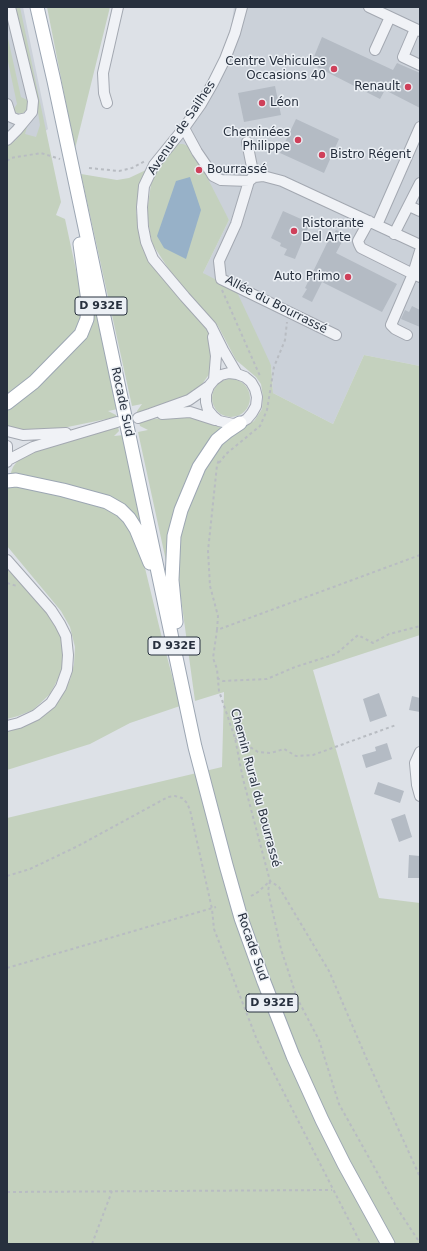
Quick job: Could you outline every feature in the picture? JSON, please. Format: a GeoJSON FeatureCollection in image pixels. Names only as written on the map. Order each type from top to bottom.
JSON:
{"type":"FeatureCollection","features":[{"type":"Feature","properties":{"kind":"main road","name":"Rocade Sud"},"geometry":{"type":"LineString","coordinates":[[37,7],[195,747],[239,910],[264,982],[293,1056],[322,1120],[388,1244]]}},
{"type":"Feature","properties":{"kind":"main road","name":"Rocade Sud"},"geometry":{"type":"LineString","coordinates":[[43,7],[54,81]]}},
{"type":"Feature","properties":{"kind":"main road"},"geometry":{"type":"LineString","coordinates":[[7,403],[34,382],[82,334],[87,319],[88,301],[77,223],[79,203]]}},
{"type":"Feature","properties":{"kind":"main road"},"geometry":{"type":"LineString","coordinates":[[185,698],[172,580],[174,536],[181,510],[199,467],[217,440],[240,423]]}},
{"type":"Feature","properties":{"kind":"main road"},"geometry":{"type":"LineString","coordinates":[[7,481],[16,480],[63,490],[107,502],[121,510],[130,518],[136,529],[163,595]]}},
{"type":"Feature","properties":{"kind":"street"},"geometry":{"type":"LineString","coordinates":[[7,140],[18,130],[32,112],[33,101],[10,7]]}},
{"type":"Feature","properties":{"kind":"street"},"geometry":{"type":"LineString","coordinates":[[107,102],[104,93],[103,73],[118,7]]}},
{"type":"Feature","properties":{"kind":"street","name":"Avenue de Sailhes"},"geometry":{"type":"LineString","coordinates":[[237,374],[211,326],[153,259],[146,242],[143,227],[142,207],[144,186],[154,165],[184,128],[204,99],[225,59],[235,33],[242,7]]}},
{"type":"Feature","properties":{"kind":"street"},"geometry":{"type":"LineString","coordinates":[[369,7],[418,30],[403,57],[420,65]]}},
{"type":"Feature","properties":{"kind":"street"},"geometry":{"type":"LineString","coordinates":[[375,50],[390,17]]}},
{"type":"Feature","properties":{"kind":"street"},"geometry":{"type":"LineString","coordinates":[[7,104],[11,117],[18,120],[27,118]]}},
{"type":"Feature","properties":{"kind":"street"},"geometry":{"type":"LineString","coordinates":[[417,276],[361,248],[358,241],[373,223],[420,127]]}},
{"type":"Feature","properties":{"kind":"street"},"geometry":{"type":"LineString","coordinates":[[184,128],[197,152],[213,176],[221,180],[268,177],[282,181],[420,245]]}},
{"type":"Feature","properties":{"kind":"street"},"geometry":{"type":"LineString","coordinates":[[247,142],[251,179]]}},
{"type":"Feature","properties":{"kind":"street","name":"Allée du Bourrassé"},"geometry":{"type":"LineString","coordinates":[[251,179],[236,224],[219,261],[221,279],[336,335]]}},
{"type":"Feature","properties":{"kind":"street"},"geometry":{"type":"LineString","coordinates":[[394,234],[420,183]]}},
{"type":"Feature","properties":{"kind":"street"},"geometry":{"type":"LineString","coordinates":[[409,206],[420,211]]}},
{"type":"Feature","properties":{"kind":"street"},"geometry":{"type":"LineString","coordinates":[[407,335],[395,329],[391,325],[417,276],[420,251]]}},
{"type":"Feature","properties":{"kind":"street"},"geometry":{"type":"LineString","coordinates":[[211,326],[216,356],[212,383],[206,394],[206,402],[208,410],[212,416],[219,421]]}},
{"type":"Feature","properties":{"kind":"street"},"geometry":{"type":"LineString","coordinates":[[138,418],[189,400],[221,375],[229,373],[245,377],[251,382],[255,389],[257,398],[256,406],[252,413],[247,419],[240,423],[233,424],[219,421],[190,412],[150,414]]}},
{"type":"Feature","properties":{"kind":"street"},"geometry":{"type":"LineString","coordinates":[[7,446],[7,461],[33,447],[117,422]]}},
{"type":"Feature","properties":{"kind":"street"},"geometry":{"type":"LineString","coordinates":[[7,431],[23,435],[80,432]]}},
{"type":"Feature","properties":{"kind":"street"},"geometry":{"type":"LineString","coordinates":[[7,560],[51,610],[60,624],[66,636],[68,655],[67,670],[61,687],[51,703],[36,715],[7,726]]}},
{"type":"Feature","properties":{"kind":"street"},"geometry":{"type":"LineString","coordinates":[[420,752],[415,763],[417,785],[420,796]]}},
{"type":"Feature","properties":{"kind":"path"},"geometry":{"type":"LineString","coordinates":[[7,161],[11,158],[41,153],[61,159]]}},
{"type":"Feature","properties":{"kind":"path"},"geometry":{"type":"LineString","coordinates":[[88,168],[119,171],[132,168],[146,160]]}},
{"type":"Feature","properties":{"kind":"path"},"geometry":{"type":"LineString","coordinates":[[221,279],[220,286],[260,376]]}},
{"type":"Feature","properties":{"kind":"path"},"geometry":{"type":"LineString","coordinates":[[266,390],[269,397]]}},
{"type":"Feature","properties":{"kind":"path","name":"Chemin Rural du Bourrassé"},"geometry":{"type":"LineString","coordinates":[[217,465],[208,551],[210,586],[218,616],[213,658],[219,691],[235,738],[243,779],[270,881],[279,887],[329,971],[420,1177]]}},
{"type":"Feature","properties":{"kind":"path"},"geometry":{"type":"LineString","coordinates":[[217,630],[420,555]]}},
{"type":"Feature","properties":{"kind":"path"},"geometry":{"type":"LineString","coordinates":[[7,583],[16,586],[21,591]]}},
{"type":"Feature","properties":{"kind":"path"},"geometry":{"type":"LineString","coordinates":[[217,678],[223,681],[267,679],[295,667],[336,654],[358,635],[373,643],[389,634],[420,626]]}},
{"type":"Feature","properties":{"kind":"path"},"geometry":{"type":"LineString","coordinates":[[235,738],[258,752],[272,753],[284,749],[296,756],[313,755],[396,725]]}},
{"type":"Feature","properties":{"kind":"path"},"geometry":{"type":"LineString","coordinates":[[7,876],[30,870],[78,846],[168,796],[182,798],[187,803],[190,810],[212,909],[214,929],[257,1040],[332,1190],[361,1244]]}},
{"type":"Feature","properties":{"kind":"path"},"geometry":{"type":"LineString","coordinates":[[252,896],[270,881]]}},
{"type":"Feature","properties":{"kind":"path"},"geometry":{"type":"LineString","coordinates":[[270,881],[268,891],[281,950],[297,998],[319,1040],[339,1104],[397,1208],[420,1243]]}},
{"type":"Feature","properties":{"kind":"path"},"geometry":{"type":"LineString","coordinates":[[7,968],[216,907]]}},
{"type":"Feature","properties":{"kind":"path"},"geometry":{"type":"LineString","coordinates":[[7,1192],[332,1190]]}},
{"type":"Feature","properties":{"kind":"path"},"geometry":{"type":"LineString","coordinates":[[92,1244],[112,1191]]}},
{"type":"Feature","properties":{"kind":"shaded area"},"geometry":{"type":"Polygon","coordinates":[[[7,7],[23,7],[48,129],[7,162],[7,7]]]}},
{"type":"Feature","properties":{"kind":"shaded area"},"geometry":{"type":"Polygon","coordinates":[[[234,7],[420,7],[420,366],[364,355],[333,424],[273,393],[271,365],[203,273],[229,220],[178,144],[225,71],[234,7]]]}},
{"type":"Feature","properties":{"kind":"green space"},"geometry":{"type":"Polygon","coordinates":[[[13,7],[20,7],[61,202],[56,215],[65,219],[84,307],[79,330],[7,399],[7,146],[16,140],[26,126],[25,134],[36,137],[40,125],[36,99],[13,7]]]}},
{"type":"Feature","properties":{"kind":"green space"},"geometry":{"type":"Polygon","coordinates":[[[47,7],[110,7],[75,149],[47,7]]]}},
{"type":"Feature","properties":{"kind":"green space"},"geometry":{"type":"Polygon","coordinates":[[[7,34],[21,97],[29,101],[29,107],[22,114],[13,110],[17,104],[7,57],[7,34]]]}},
{"type":"Feature","properties":{"kind":"green space"},"geometry":{"type":"Polygon","coordinates":[[[183,144],[192,148],[229,220],[203,273],[236,290],[271,365],[273,393],[333,424],[364,355],[420,366],[420,635],[313,670],[379,898],[420,903],[420,1244],[7,1244],[7,818],[222,767],[224,692],[195,701],[180,591],[177,549],[184,519],[204,470],[223,439],[254,421],[262,409],[263,397],[261,384],[256,377],[236,360],[218,326],[175,278],[153,245],[147,212],[151,184],[162,161],[174,146],[183,144]]]}},
{"type":"Feature","properties":{"kind":"green space"},"geometry":{"type":"Polygon","coordinates":[[[146,170],[139,188],[136,211],[141,239],[204,325],[211,337],[213,347],[210,373],[200,387],[189,396],[137,413],[142,404],[132,406],[81,174],[117,180],[129,178],[146,170]]]}},
{"type":"Feature","properties":{"kind":"green space"},"geometry":{"type":"Polygon","coordinates":[[[92,301],[96,301],[118,409],[108,411],[116,415],[116,417],[58,429],[18,430],[7,427],[7,408],[73,350],[92,301]]]}},
{"type":"Feature","properties":{"kind":"green space"},"geometry":{"type":"Polygon","coordinates":[[[227,379],[235,379],[245,384],[249,391],[249,405],[245,412],[235,417],[227,417],[217,412],[215,409],[212,402],[212,394],[217,384],[220,382],[227,379]]]}},
{"type":"Feature","properties":{"kind":"green space"},"geometry":{"type":"Polygon","coordinates":[[[191,416],[209,421],[222,428],[214,438],[166,561],[138,432],[148,430],[140,426],[139,422],[165,417],[191,416]]]}},
{"type":"Feature","properties":{"kind":"green space"},"geometry":{"type":"Polygon","coordinates":[[[118,427],[119,431],[114,436],[124,435],[142,524],[133,514],[58,483],[26,475],[10,475],[18,460],[26,454],[85,434],[118,427]]]}},
{"type":"Feature","properties":{"kind":"green space"},"geometry":{"type":"Polygon","coordinates":[[[15,483],[98,501],[128,521],[144,564],[180,706],[130,723],[90,744],[7,770],[7,730],[31,723],[46,714],[59,701],[70,680],[74,664],[75,647],[70,627],[61,611],[7,546],[7,485],[15,483]]]}},
{"type":"Feature","properties":{"kind":"green space"},"geometry":{"type":"Polygon","coordinates":[[[7,566],[48,611],[58,627],[63,642],[63,664],[59,677],[50,694],[33,710],[7,719],[7,566]]]}},
{"type":"Feature","properties":{"kind":"water"},"geometry":{"type":"Polygon","coordinates":[[[190,177],[201,210],[186,259],[164,248],[157,236],[176,181],[190,177]]]}},
{"type":"Feature","properties":{"kind":"building"},"geometry":{"type":"Polygon","coordinates":[[[322,37],[393,70],[397,63],[420,73],[420,108],[385,90],[380,99],[311,64],[322,37]]]}},
{"type":"Feature","properties":{"kind":"building"},"geometry":{"type":"Polygon","coordinates":[[[275,86],[281,115],[244,122],[238,93],[275,86]]]}},
{"type":"Feature","properties":{"kind":"building"},"geometry":{"type":"Polygon","coordinates":[[[296,119],[339,139],[324,173],[280,153],[296,119]]]}},
{"type":"Feature","properties":{"kind":"building"},"geometry":{"type":"Polygon","coordinates":[[[283,211],[310,223],[295,259],[284,255],[287,249],[280,246],[281,243],[271,238],[283,211]]]}},
{"type":"Feature","properties":{"kind":"building"},"geometry":{"type":"Polygon","coordinates":[[[336,230],[346,234],[336,253],[397,284],[382,312],[322,282],[312,302],[302,297],[330,237],[332,238],[336,230]]]}},
{"type":"Feature","properties":{"kind":"building"},"geometry":{"type":"Polygon","coordinates":[[[412,306],[420,310],[420,327],[401,319],[405,310],[409,312],[412,306]]]}},
{"type":"Feature","properties":{"kind":"building"},"geometry":{"type":"Polygon","coordinates":[[[379,693],[387,716],[370,722],[363,699],[379,693]]]}},
{"type":"Feature","properties":{"kind":"building"},"geometry":{"type":"Polygon","coordinates":[[[412,696],[420,698],[420,712],[409,710],[412,696]]]}},
{"type":"Feature","properties":{"kind":"building"},"geometry":{"type":"Polygon","coordinates":[[[387,743],[392,759],[366,768],[362,755],[376,751],[375,747],[387,743]]]}},
{"type":"Feature","properties":{"kind":"building"},"geometry":{"type":"Polygon","coordinates":[[[378,782],[404,791],[400,803],[374,794],[378,782]]]}},
{"type":"Feature","properties":{"kind":"building"},"geometry":{"type":"Polygon","coordinates":[[[405,814],[412,837],[399,842],[391,819],[405,814]]]}},
{"type":"Feature","properties":{"kind":"building"},"geometry":{"type":"Polygon","coordinates":[[[409,855],[420,856],[420,878],[408,878],[409,855]]]}},
{"type":"Feature","properties":{"kind":"place","name":"Centre Vehicules Occasions 40"},"geometry":{"type":"Point","coordinates":[334,69]}},
{"type":"Feature","properties":{"kind":"place","name":"Renault"},"geometry":{"type":"Point","coordinates":[408,87]}},
{"type":"Feature","properties":{"kind":"place","name":"Léon"},"geometry":{"type":"Point","coordinates":[262,103]}},
{"type":"Feature","properties":{"kind":"place","name":"Cheminées Philippe"},"geometry":{"type":"Point","coordinates":[298,140]}},
{"type":"Feature","properties":{"kind":"place","name":"Bistro Régent"},"geometry":{"type":"Point","coordinates":[322,155]}},
{"type":"Feature","properties":{"kind":"place","name":"Bourrassé"},"geometry":{"type":"Point","coordinates":[199,170]}},
{"type":"Feature","properties":{"kind":"place","name":"Ristorante Del Arte"},"geometry":{"type":"Point","coordinates":[294,231]}},
{"type":"Feature","properties":{"kind":"place","name":"Auto Primo"},"geometry":{"type":"Point","coordinates":[348,277]}}]}
